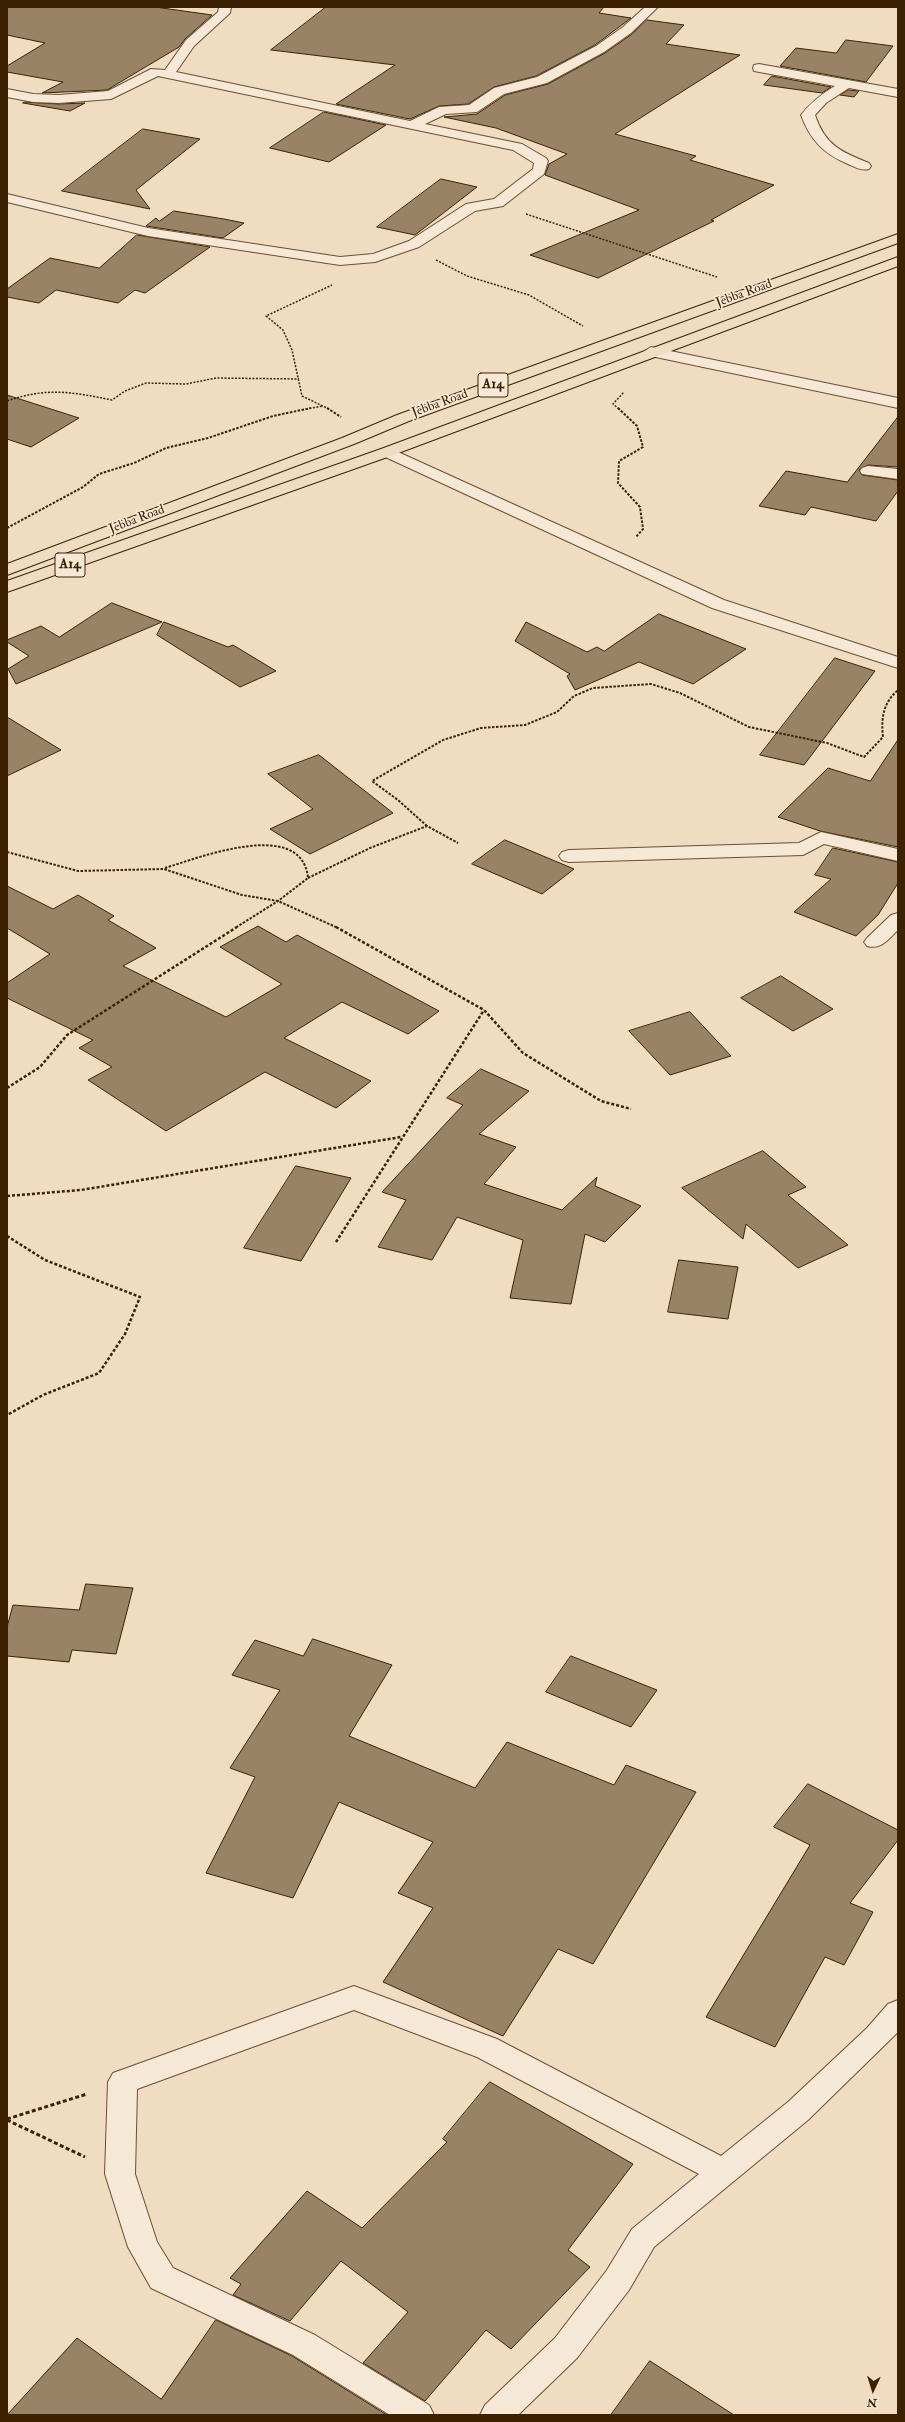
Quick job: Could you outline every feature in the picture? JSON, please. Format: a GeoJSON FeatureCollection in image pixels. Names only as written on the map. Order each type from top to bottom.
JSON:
{"type":"FeatureCollection","features":[{"type":"Feature","properties":{"kind":"highway","name":"Jebba Road"},"geometry":{"type":"LineString","coordinates":[[7,570],[348,441],[403,418],[898,238]]}},
{"type":"Feature","properties":{"kind":"highway","name":"Jebba Road"},"geometry":{"type":"LineString","coordinates":[[7,587],[387,452],[651,352],[898,261]]}},
{"type":"Feature","properties":{"kind":"street"},"geometry":{"type":"LineString","coordinates":[[168,75],[185,49],[224,13],[225,7]]}},
{"type":"Feature","properties":{"kind":"street"},"geometry":{"type":"LineString","coordinates":[[412,125],[444,110],[472,109],[499,91],[542,80],[600,49],[627,30],[652,7]]}},
{"type":"Feature","properties":{"kind":"street"},"geometry":{"type":"LineString","coordinates":[[759,68],[898,93]]}},
{"type":"Feature","properties":{"kind":"street"},"geometry":{"type":"LineString","coordinates":[[7,94],[34,98],[111,95],[156,72],[517,147],[541,161],[539,171],[498,203],[471,207],[414,244],[375,258],[340,260],[148,232],[7,198]]}},
{"type":"Feature","properties":{"kind":"street"},"geometry":{"type":"LineString","coordinates":[[847,84],[821,100],[808,115],[812,128],[831,152],[864,166]]}},
{"type":"Feature","properties":{"kind":"street"},"geometry":{"type":"LineString","coordinates":[[651,352],[898,403]]}},
{"type":"Feature","properties":{"kind":"street"},"geometry":{"type":"LineString","coordinates":[[387,452],[718,604],[898,663]]}},
{"type":"Feature","properties":{"kind":"street"},"geometry":{"type":"LineString","coordinates":[[868,470],[898,474]]}},
{"type":"Feature","properties":{"kind":"street"},"geometry":{"type":"LineString","coordinates":[[568,856],[803,849],[821,838],[898,855]]}},
{"type":"Feature","properties":{"kind":"street"},"geometry":{"type":"LineString","coordinates":[[874,942],[898,919]]}},
{"type":"Feature","properties":{"kind":"street"},"geometry":{"type":"LineString","coordinates":[[418,2415],[304,2345],[162,2278],[143,2247],[120,2174],[123,2082],[354,1998],[487,2048],[723,2172]]}},
{"type":"Feature","properties":{"kind":"street"},"geometry":{"type":"LineString","coordinates":[[496,2415],[566,2348],[618,2280],[643,2238],[798,2111],[877,2036],[898,2012]]}},
{"type":"Feature","properties":{"kind":"path"},"geometry":{"type":"LineString","coordinates":[[498,203],[644,254],[734,282],[747,293]]}},
{"type":"Feature","properties":{"kind":"path"},"geometry":{"type":"LineString","coordinates":[[414,244],[452,272],[521,292],[549,303],[568,318],[587,328],[622,338]]}},
{"type":"Feature","properties":{"kind":"path"},"geometry":{"type":"LineString","coordinates":[[348,441],[340,415],[302,396],[292,350],[283,330],[266,316],[283,306],[320,293],[375,258]]}},
{"type":"Feature","properties":{"kind":"path"},"geometry":{"type":"LineString","coordinates":[[7,401],[44,390],[67,390],[112,400],[125,391],[146,384],[186,384],[216,378],[299,379]]}},
{"type":"Feature","properties":{"kind":"path"},"geometry":{"type":"LineString","coordinates":[[615,557],[626,549],[643,529],[640,507],[618,483],[619,461],[643,447],[637,426],[613,404],[629,387]]}},
{"type":"Feature","properties":{"kind":"path"},"geometry":{"type":"LineString","coordinates":[[7,528],[51,502],[83,487],[99,474],[134,463],[166,448],[208,438],[273,416],[323,406]]}},
{"type":"Feature","properties":{"kind":"path"},"geometry":{"type":"LineString","coordinates":[[458,843],[427,826],[398,800],[372,781],[443,740],[481,728],[525,725],[557,712],[574,696],[593,688],[651,684],[680,693],[749,727],[827,743],[864,757],[883,737],[880,716],[891,695],[898,690]]}},
{"type":"Feature","properties":{"kind":"path"},"geometry":{"type":"LineString","coordinates":[[7,1088],[40,1067],[67,1036],[278,901],[308,878],[370,848],[427,826]]}},
{"type":"Feature","properties":{"kind":"path"},"geometry":{"type":"LineString","coordinates":[[7,852],[78,871],[164,869],[240,846],[267,844],[298,854],[307,866],[308,878]]}},
{"type":"Feature","properties":{"kind":"path"},"geometry":{"type":"LineString","coordinates":[[164,869],[242,895],[278,901],[329,923],[484,1010],[523,1053],[601,1101],[631,1109]]}},
{"type":"Feature","properties":{"kind":"path"},"geometry":{"type":"LineString","coordinates":[[336,1242],[401,1137],[484,1010]]}},
{"type":"Feature","properties":{"kind":"path"},"geometry":{"type":"LineString","coordinates":[[7,1196],[81,1190],[401,1137]]}},
{"type":"Feature","properties":{"kind":"path"},"geometry":{"type":"LineString","coordinates":[[7,1236],[44,1260],[140,1297],[125,1334],[99,1373],[43,1395],[7,1414]]}},
{"type":"Feature","properties":{"kind":"path"},"geometry":{"type":"LineString","coordinates":[[7,2120],[123,2082]]}},
{"type":"Feature","properties":{"kind":"path"},"geometry":{"type":"LineString","coordinates":[[7,2120],[120,2174]]}},
{"type":"Feature","properties":{"kind":"building"},"geometry":{"type":"Polygon","coordinates":[[[7,7],[155,7],[212,15],[185,39],[179,47],[107,90],[42,93],[63,82],[7,72],[7,66],[45,43],[7,35],[7,7]]]}},
{"type":"Feature","properties":{"kind":"building"},"geometry":{"type":"Polygon","coordinates":[[[326,7],[604,7],[599,13],[631,18],[595,45],[536,76],[494,87],[468,104],[439,106],[410,119],[336,104],[395,65],[271,50],[326,7]]]}},
{"type":"Feature","properties":{"kind":"building"},"geometry":{"type":"Polygon","coordinates":[[[647,20],[684,25],[666,44],[740,55],[615,134],[696,156],[690,160],[774,185],[711,220],[714,221],[598,278],[530,255],[639,210],[545,175],[549,164],[567,154],[496,128],[444,117],[477,114],[505,95],[548,84],[605,53],[632,34],[647,20]]]}},
{"type":"Feature","properties":{"kind":"building"},"geometry":{"type":"Polygon","coordinates":[[[846,40],[893,46],[866,82],[780,66],[796,48],[836,53],[846,40]]]}},
{"type":"Feature","properties":{"kind":"building"},"geometry":{"type":"Polygon","coordinates":[[[772,76],[831,87],[822,93],[764,85],[772,76]]]}},
{"type":"Feature","properties":{"kind":"building"},"geometry":{"type":"Polygon","coordinates":[[[849,90],[859,91],[854,97],[840,95],[849,90]]]}},
{"type":"Feature","properties":{"kind":"building"},"geometry":{"type":"Polygon","coordinates":[[[23,103],[59,104],[85,103],[70,111],[23,103]]]}},
{"type":"Feature","properties":{"kind":"building"},"geometry":{"type":"Polygon","coordinates":[[[324,112],[386,125],[329,162],[270,148],[324,112]]]}},
{"type":"Feature","properties":{"kind":"building"},"geometry":{"type":"Polygon","coordinates":[[[143,129],[200,139],[136,190],[150,209],[62,191],[143,129]]]}},
{"type":"Feature","properties":{"kind":"building"},"geometry":{"type":"Polygon","coordinates":[[[441,179],[477,187],[415,235],[377,227],[441,179]]]}},
{"type":"Feature","properties":{"kind":"building"},"geometry":{"type":"Polygon","coordinates":[[[174,211],[244,223],[223,238],[146,226],[156,218],[159,221],[174,211]]]}},
{"type":"Feature","properties":{"kind":"building"},"geometry":{"type":"Polygon","coordinates":[[[137,235],[210,247],[145,293],[135,290],[118,303],[56,290],[39,303],[7,297],[7,289],[50,258],[99,268],[137,235]]]}},
{"type":"Feature","properties":{"kind":"building"},"geometry":{"type":"Polygon","coordinates":[[[7,395],[79,418],[31,447],[7,439],[7,395]]]}},
{"type":"Feature","properties":{"kind":"building"},"geometry":{"type":"Polygon","coordinates":[[[898,417],[898,467],[868,465],[859,470],[862,475],[898,480],[898,491],[876,521],[811,507],[805,515],[759,506],[786,471],[847,482],[898,417]]]}},
{"type":"Feature","properties":{"kind":"building"},"geometry":{"type":"Polygon","coordinates":[[[112,603],[162,622],[16,684],[8,669],[29,656],[7,642],[7,640],[41,626],[59,637],[112,603]]]}},
{"type":"Feature","properties":{"kind":"building"},"geometry":{"type":"Polygon","coordinates":[[[659,614],[746,649],[693,684],[639,662],[575,690],[567,676],[570,674],[515,641],[526,622],[587,652],[597,647],[604,651],[659,614]]]}},
{"type":"Feature","properties":{"kind":"building"},"geometry":{"type":"Polygon","coordinates":[[[164,622],[228,647],[233,645],[276,671],[240,687],[157,635],[164,622]]]}},
{"type":"Feature","properties":{"kind":"building"},"geometry":{"type":"Polygon","coordinates":[[[835,658],[875,671],[804,765],[760,755],[835,658]]]}},
{"type":"Feature","properties":{"kind":"building"},"geometry":{"type":"Polygon","coordinates":[[[7,717],[61,750],[7,776],[7,717]]]}},
{"type":"Feature","properties":{"kind":"building"},"geometry":{"type":"Polygon","coordinates":[[[898,740],[898,847],[820,831],[778,817],[828,768],[870,781],[898,740]]]}},
{"type":"Feature","properties":{"kind":"building"},"geometry":{"type":"Polygon","coordinates":[[[319,755],[393,813],[310,854],[270,829],[313,809],[268,774],[319,755]]]}},
{"type":"Feature","properties":{"kind":"building"},"geometry":{"type":"Polygon","coordinates":[[[505,840],[574,869],[542,894],[472,864],[505,840]]]}},
{"type":"Feature","properties":{"kind":"building"},"geometry":{"type":"Polygon","coordinates":[[[833,848],[898,862],[898,883],[878,915],[856,936],[794,912],[831,879],[815,875],[833,848]]]}},
{"type":"Feature","properties":{"kind":"building"},"geometry":{"type":"Polygon","coordinates":[[[7,886],[53,909],[78,895],[114,916],[108,920],[156,948],[123,966],[226,1017],[282,984],[220,947],[258,926],[286,942],[297,935],[439,1011],[408,1034],[342,1002],[284,1038],[371,1081],[336,1108],[265,1072],[166,1131],[88,1080],[112,1067],[79,1048],[93,1040],[7,998],[7,983],[50,954],[7,928],[7,886]]]}},
{"type":"Feature","properties":{"kind":"building"},"geometry":{"type":"Polygon","coordinates":[[[781,976],[833,1009],[793,1031],[741,998],[781,976]]]}},
{"type":"Feature","properties":{"kind":"building"},"geometry":{"type":"Polygon","coordinates":[[[690,1012],[731,1056],[670,1075],[629,1031],[690,1012]]]}},
{"type":"Feature","properties":{"kind":"building"},"geometry":{"type":"Polygon","coordinates":[[[481,1069],[529,1091],[479,1134],[516,1147],[484,1184],[562,1210],[597,1177],[595,1186],[641,1206],[605,1242],[585,1234],[571,1304],[510,1298],[523,1240],[457,1217],[432,1260],[378,1247],[406,1200],[382,1192],[463,1105],[447,1098],[481,1069]]]}},
{"type":"Feature","properties":{"kind":"building"},"geometry":{"type":"Polygon","coordinates":[[[763,1151],[806,1187],[788,1195],[848,1245],[798,1268],[746,1224],[743,1239],[682,1188],[763,1151]]]}},
{"type":"Feature","properties":{"kind":"building"},"geometry":{"type":"Polygon","coordinates":[[[296,1166],[351,1178],[301,1261],[244,1248],[296,1166]]]}},
{"type":"Feature","properties":{"kind":"building"},"geometry":{"type":"Polygon","coordinates":[[[679,1260],[738,1267],[728,1319],[668,1312],[679,1260]]]}},
{"type":"Feature","properties":{"kind":"building"},"geometry":{"type":"Polygon","coordinates":[[[86,1584],[133,1588],[116,1654],[72,1650],[69,1662],[7,1656],[7,1627],[13,1605],[79,1610],[86,1584]]]}},
{"type":"Feature","properties":{"kind":"building"},"geometry":{"type":"Polygon","coordinates":[[[313,1639],[392,1665],[349,1736],[475,1788],[507,1742],[614,1785],[626,1765],[696,1792],[593,1964],[558,1949],[503,2036],[383,1982],[433,1908],[398,1893],[433,1842],[339,1802],[293,1898],[206,1873],[255,1777],[230,1768],[280,1690],[232,1675],[255,1640],[303,1656],[313,1639]]]}},
{"type":"Feature","properties":{"kind":"building"},"geometry":{"type":"Polygon","coordinates":[[[571,1656],[657,1690],[631,1727],[546,1692],[571,1656]]]}},
{"type":"Feature","properties":{"kind":"building"},"geometry":{"type":"Polygon","coordinates":[[[808,1784],[898,1830],[898,1840],[850,1903],[873,1912],[844,1965],[825,1957],[775,2047],[706,2017],[810,1845],[774,1827],[808,1784]]]}},
{"type":"Feature","properties":{"kind":"building"},"geometry":{"type":"Polygon","coordinates":[[[490,2082],[633,2164],[568,2250],[590,2267],[511,2349],[486,2330],[425,2401],[363,2363],[408,2312],[341,2261],[290,2321],[233,2295],[241,2284],[230,2278],[307,2191],[362,2228],[447,2142],[443,2139],[490,2082]]]}},
{"type":"Feature","properties":{"kind":"building"},"geometry":{"type":"Polygon","coordinates":[[[216,2320],[292,2356],[387,2415],[7,2415],[77,2338],[161,2399],[216,2320]]]}},
{"type":"Feature","properties":{"kind":"building"},"geometry":{"type":"Polygon","coordinates":[[[650,2361],[734,2415],[611,2415],[650,2361]]]}}]}
